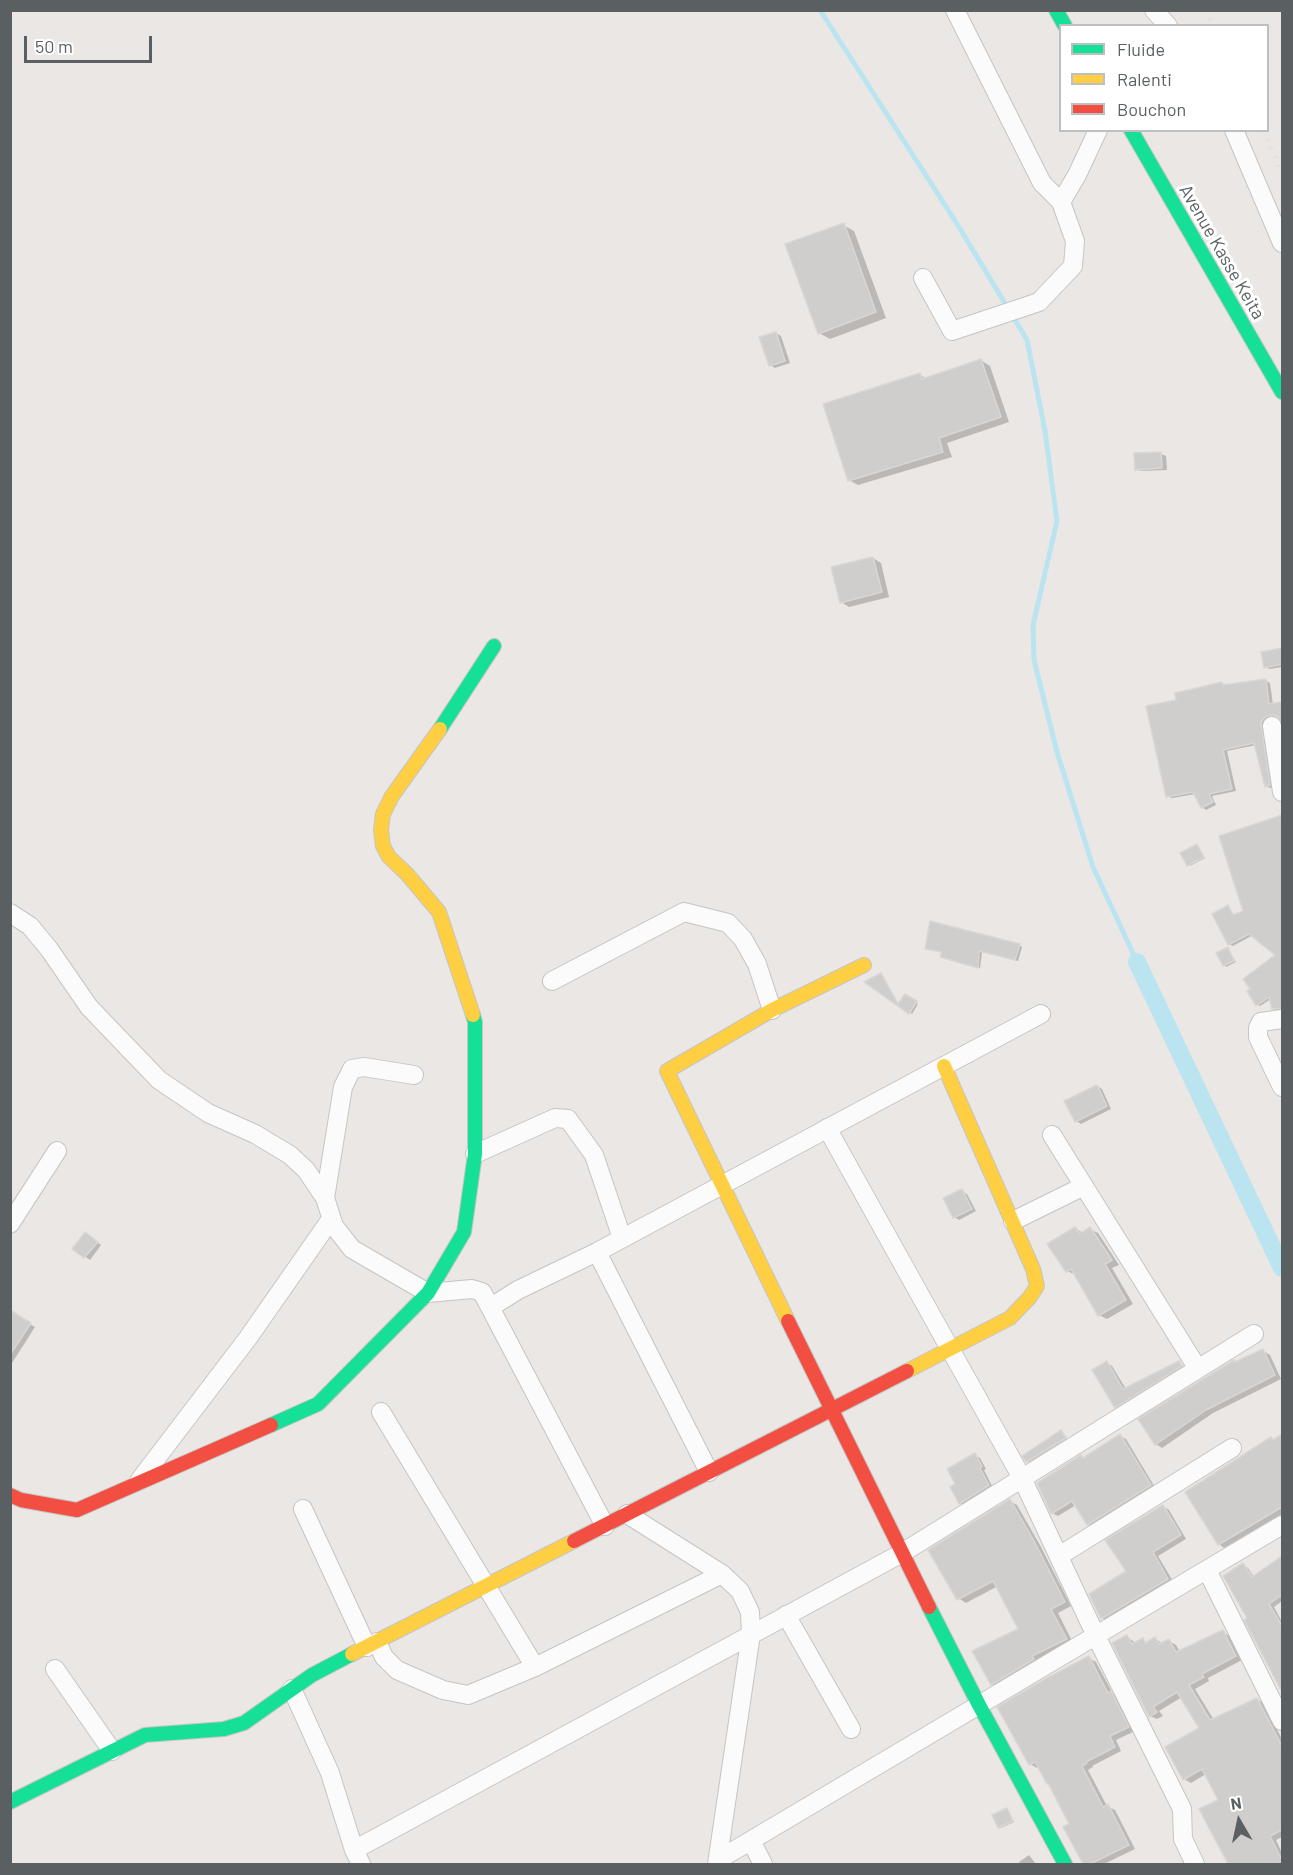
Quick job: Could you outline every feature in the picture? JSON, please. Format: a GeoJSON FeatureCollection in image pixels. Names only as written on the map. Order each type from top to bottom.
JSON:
{"type":"FeatureCollection","features":[{"type":"Feature","properties":{"kind":"street"},"geometry":{"type":"LineString","coordinates":[[923,278],[952,331],[1039,302],[1073,266],[1075,241],[1061,201],[1042,183],[955,10]]}},
{"type":"Feature","properties":{"kind":"street"},"geometry":{"type":"LineString","coordinates":[[1056,10],[1064,24]]}},
{"type":"Feature","properties":{"kind":"street"},"geometry":{"type":"LineString","coordinates":[[1154,10],[1166,24]]}},
{"type":"Feature","properties":{"kind":"street"},"geometry":{"type":"LineString","coordinates":[[1061,201],[1077,175],[1097,132]]}},
{"type":"Feature","properties":{"kind":"street","name":"Avenue Kasse Keita"},"geometry":{"type":"LineString","coordinates":[[1132,132],[1282,392]]}},
{"type":"Feature","properties":{"kind":"street"},"geometry":{"type":"LineString","coordinates":[[1235,132],[1282,243]]}},
{"type":"Feature","properties":{"kind":"street"},"geometry":{"type":"LineString","coordinates":[[10,1495],[21,1500],[77,1510],[318,1404],[428,1293],[464,1232],[475,1154],[475,1022],[439,912],[407,874],[389,857],[383,846],[381,830],[383,814],[392,796],[454,710],[494,646]]}},
{"type":"Feature","properties":{"kind":"street"},"geometry":{"type":"LineString","coordinates":[[1272,726],[1282,792]]}},
{"type":"Feature","properties":{"kind":"street"},"geometry":{"type":"LineString","coordinates":[[552,981],[684,912],[728,923],[743,939],[757,964],[772,1010]]}},
{"type":"Feature","properties":{"kind":"street"},"geometry":{"type":"LineString","coordinates":[[10,913],[30,926],[49,949],[89,1007],[159,1080],[208,1113],[255,1134],[290,1155],[306,1170],[324,1198],[334,1226],[352,1249],[428,1293],[472,1289],[482,1292],[605,1526]]}},
{"type":"Feature","properties":{"kind":"street"},"geometry":{"type":"LineString","coordinates":[[864,965],[772,1010],[667,1071],[902,1553],[979,1705],[1065,1864]]}},
{"type":"Feature","properties":{"kind":"street"},"geometry":{"type":"LineString","coordinates":[[491,1307],[518,1290],[597,1252],[1041,1014]]}},
{"type":"Feature","properties":{"kind":"street"},"geometry":{"type":"LineString","coordinates":[[1282,1018],[1261,1022],[1258,1028],[1258,1037],[1282,1087]]}},
{"type":"Feature","properties":{"kind":"street"},"geometry":{"type":"LineString","coordinates":[[10,1802],[145,1735],[224,1729],[244,1723],[312,1676],[372,1644],[1010,1318],[1030,1298],[1037,1286],[1033,1269],[944,1066]]}},
{"type":"Feature","properties":{"kind":"street"},"geometry":{"type":"LineString","coordinates":[[324,1198],[343,1087],[352,1069],[364,1067],[414,1075]]}},
{"type":"Feature","properties":{"kind":"street"},"geometry":{"type":"LineString","coordinates":[[475,1154],[555,1118],[568,1119],[594,1155],[622,1238]]}},
{"type":"Feature","properties":{"kind":"street"},"geometry":{"type":"LineString","coordinates":[[827,1128],[1022,1478],[1096,1636],[1182,1809],[1184,1839],[1195,1864]]}},
{"type":"Feature","properties":{"kind":"street"},"geometry":{"type":"LineString","coordinates":[[1052,1135],[1198,1369]]}},
{"type":"Feature","properties":{"kind":"street"},"geometry":{"type":"LineString","coordinates":[[10,1224],[57,1151]]}},
{"type":"Feature","properties":{"kind":"street"},"geometry":{"type":"LineString","coordinates":[[1013,1221],[1084,1186]]}},
{"type":"Feature","properties":{"kind":"street"},"geometry":{"type":"LineString","coordinates":[[138,1483],[248,1338],[332,1219]]}},
{"type":"Feature","properties":{"kind":"street"},"geometry":{"type":"LineString","coordinates":[[597,1252],[709,1472]]}},
{"type":"Feature","properties":{"kind":"street"},"geometry":{"type":"LineString","coordinates":[[292,1689],[330,1773],[357,1857],[751,1634],[902,1553],[1254,1334]]}},
{"type":"Feature","properties":{"kind":"street"},"geometry":{"type":"LineString","coordinates":[[381,1412],[535,1666]]}},
{"type":"Feature","properties":{"kind":"street"},"geometry":{"type":"LineString","coordinates":[[1059,1556],[1232,1448]]}},
{"type":"Feature","properties":{"kind":"street"},"geometry":{"type":"LineString","coordinates":[[303,1509],[372,1644],[397,1670],[443,1690],[468,1695],[535,1666],[722,1574]]}},
{"type":"Feature","properties":{"kind":"street"},"geometry":{"type":"LineString","coordinates":[[627,1514],[722,1574],[740,1591],[750,1612],[751,1634],[717,1862]]}},
{"type":"Feature","properties":{"kind":"street"},"geometry":{"type":"LineString","coordinates":[[717,1862],[1282,1525]]}},
{"type":"Feature","properties":{"kind":"street"},"geometry":{"type":"LineString","coordinates":[[1207,1570],[1282,1721]]}},
{"type":"Feature","properties":{"kind":"street"},"geometry":{"type":"LineString","coordinates":[[786,1615],[851,1729]]}},
{"type":"Feature","properties":{"kind":"street"},"geometry":{"type":"LineString","coordinates":[[55,1669],[112,1751]]}},
{"type":"Feature","properties":{"kind":"street"},"geometry":{"type":"LineString","coordinates":[[751,1841],[762,1864]]}},
{"type":"Feature","properties":{"kind":"building"},"geometry":{"type":"Polygon","coordinates":[[[844,223],[876,312],[818,334],[785,244],[844,223]]]}},
{"type":"Feature","properties":{"kind":"building"},"geometry":{"type":"Polygon","coordinates":[[[776,332],[785,361],[769,366],[759,337],[776,332]]]}},
{"type":"Feature","properties":{"kind":"building"},"geometry":{"type":"Polygon","coordinates":[[[981,359],[1001,417],[939,438],[943,452],[848,481],[823,404],[920,373],[922,379],[981,359]]]}},
{"type":"Feature","properties":{"kind":"building"},"geometry":{"type":"Polygon","coordinates":[[[1161,452],[1162,468],[1135,470],[1134,453],[1161,452]]]}},
{"type":"Feature","properties":{"kind":"building"},"geometry":{"type":"Polygon","coordinates":[[[873,557],[882,592],[840,603],[831,567],[873,557]]]}},
{"type":"Feature","properties":{"kind":"building"},"geometry":{"type":"Polygon","coordinates":[[[1282,648],[1282,664],[1264,668],[1261,652],[1282,648]]]}},
{"type":"Feature","properties":{"kind":"building"},"geometry":{"type":"Polygon","coordinates":[[[1266,679],[1269,704],[1281,702],[1282,709],[1282,723],[1277,716],[1271,715],[1265,717],[1261,722],[1270,785],[1265,787],[1254,743],[1223,750],[1232,789],[1209,794],[1213,802],[1201,808],[1193,792],[1166,797],[1146,706],[1176,700],[1175,693],[1222,682],[1223,685],[1266,679]]]}},
{"type":"Feature","properties":{"kind":"building"},"geometry":{"type":"Polygon","coordinates":[[[1282,815],[1282,1008],[1272,1009],[1269,997],[1256,1006],[1247,991],[1250,989],[1243,979],[1275,955],[1249,934],[1228,945],[1212,914],[1228,905],[1233,915],[1243,911],[1219,836],[1282,815]]]}},
{"type":"Feature","properties":{"kind":"building"},"geometry":{"type":"Polygon","coordinates":[[[1197,844],[1204,857],[1187,866],[1180,853],[1197,844]]]}},
{"type":"Feature","properties":{"kind":"building"},"geometry":{"type":"Polygon","coordinates":[[[930,921],[1020,944],[1015,960],[979,951],[978,968],[940,957],[942,952],[925,949],[930,921]]]}},
{"type":"Feature","properties":{"kind":"building"},"geometry":{"type":"Polygon","coordinates":[[[1228,947],[1234,961],[1223,966],[1216,953],[1228,947]]]}},
{"type":"Feature","properties":{"kind":"building"},"geometry":{"type":"Polygon","coordinates":[[[881,973],[898,1004],[905,994],[917,1001],[909,1014],[864,982],[881,973]]]}},
{"type":"Feature","properties":{"kind":"building"},"geometry":{"type":"Polygon","coordinates":[[[1097,1085],[1107,1106],[1075,1122],[1064,1101],[1097,1085]]]}},
{"type":"Feature","properties":{"kind":"building"},"geometry":{"type":"Polygon","coordinates":[[[962,1189],[972,1209],[953,1218],[943,1198],[962,1189]]]}},
{"type":"Feature","properties":{"kind":"building"},"geometry":{"type":"Polygon","coordinates":[[[1075,1227],[1080,1234],[1090,1227],[1112,1260],[1105,1264],[1126,1300],[1098,1316],[1071,1269],[1066,1272],[1047,1244],[1075,1227]]]}},
{"type":"Feature","properties":{"kind":"building"},"geometry":{"type":"Polygon","coordinates":[[[85,1232],[98,1242],[84,1258],[72,1249],[85,1232]]]}},
{"type":"Feature","properties":{"kind":"building"},"geometry":{"type":"Polygon","coordinates":[[[10,1310],[31,1323],[10,1355],[10,1310]]]}},
{"type":"Feature","properties":{"kind":"building"},"geometry":{"type":"Polygon","coordinates":[[[1263,1349],[1275,1375],[1206,1410],[1155,1445],[1138,1419],[1234,1360],[1235,1362],[1263,1349]]]}},
{"type":"Feature","properties":{"kind":"building"},"geometry":{"type":"Polygon","coordinates":[[[1107,1361],[1123,1389],[1179,1361],[1182,1366],[1115,1408],[1092,1370],[1107,1361]]]}},
{"type":"Feature","properties":{"kind":"building"},"geometry":{"type":"Polygon","coordinates":[[[1061,1430],[1066,1438],[1026,1462],[1022,1456],[1061,1430]]]}},
{"type":"Feature","properties":{"kind":"building"},"geometry":{"type":"Polygon","coordinates":[[[1120,1434],[1151,1485],[1087,1525],[1072,1501],[1051,1514],[1037,1483],[1081,1455],[1083,1458],[1120,1434]]]}},
{"type":"Feature","properties":{"kind":"building"},"geometry":{"type":"Polygon","coordinates":[[[1282,1434],[1282,1507],[1218,1545],[1185,1492],[1271,1437],[1273,1440],[1282,1434]]]}},
{"type":"Feature","properties":{"kind":"building"},"geometry":{"type":"Polygon","coordinates":[[[975,1453],[989,1485],[959,1504],[950,1487],[955,1484],[947,1469],[975,1453]]]}},
{"type":"Feature","properties":{"kind":"building"},"geometry":{"type":"Polygon","coordinates":[[[1010,1499],[1065,1602],[1051,1609],[1067,1639],[1032,1656],[1034,1659],[991,1685],[972,1651],[1018,1629],[993,1581],[957,1600],[928,1550],[1010,1499]]]}},
{"type":"Feature","properties":{"kind":"building"},"geometry":{"type":"Polygon","coordinates":[[[1163,1505],[1181,1535],[1153,1552],[1168,1579],[1101,1619],[1089,1594],[1126,1571],[1105,1540],[1163,1505]]]}},
{"type":"Feature","properties":{"kind":"building"},"geometry":{"type":"Polygon","coordinates":[[[1282,1556],[1282,1595],[1269,1604],[1282,1626],[1282,1692],[1244,1620],[1247,1618],[1223,1576],[1243,1563],[1252,1577],[1282,1556]]]}},
{"type":"Feature","properties":{"kind":"building"},"geometry":{"type":"Polygon","coordinates":[[[1223,1630],[1236,1656],[1202,1674],[1204,1677],[1189,1685],[1210,1720],[1257,1698],[1282,1746],[1282,1830],[1270,1836],[1282,1864],[1228,1864],[1199,1809],[1218,1800],[1202,1769],[1183,1780],[1165,1747],[1199,1728],[1177,1692],[1153,1707],[1157,1712],[1149,1717],[1112,1643],[1127,1635],[1132,1644],[1143,1638],[1145,1643],[1155,1637],[1159,1644],[1169,1639],[1176,1652],[1223,1630]]]}},
{"type":"Feature","properties":{"kind":"building"},"geometry":{"type":"Polygon","coordinates":[[[1089,1656],[1108,1693],[1111,1691],[1129,1727],[1110,1736],[1115,1747],[1082,1766],[1103,1807],[1108,1804],[1129,1845],[1090,1864],[1083,1864],[1063,1827],[1069,1824],[1048,1783],[1035,1762],[1029,1765],[997,1707],[1089,1656]]]}},
{"type":"Feature","properties":{"kind":"building"},"geometry":{"type":"Polygon","coordinates":[[[1007,1808],[1013,1821],[998,1828],[992,1815],[1007,1808]]]}},
{"type":"Feature","properties":{"kind":"waterway"},"geometry":{"type":"LineString","coordinates":[[820,10],[959,227],[1027,340],[1045,431],[1057,521],[1033,625],[1034,660],[1057,752],[1093,867],[1137,962]]}},
{"type":"Feature","properties":{"kind":"waterway"},"geometry":{"type":"LineString","coordinates":[[1137,962],[1282,1268]]}},
{"type":"Feature","properties":{"kind":"railway"},"geometry":{"type":"LineString","coordinates":[[1205,10],[1213,24]]}},
{"type":"Feature","properties":{"kind":"railway"},"geometry":{"type":"LineString","coordinates":[[1265,132],[1282,174]]}},
{"type":"Feature","properties":{"kind":"traffic: fast"},"geometry":{"type":"LineString","coordinates":[[1056,10],[1064,24]]}},
{"type":"Feature","properties":{"kind":"traffic: fast"},"geometry":{"type":"LineString","coordinates":[[1132,132],[1282,392]]}},
{"type":"Feature","properties":{"kind":"traffic: fast"},"geometry":{"type":"LineString","coordinates":[[440,729],[494,646]]}},
{"type":"Feature","properties":{"kind":"traffic: fast"},"geometry":{"type":"LineString","coordinates":[[271,1425],[318,1404],[428,1293],[464,1232],[475,1154],[475,1022],[473,1015]]}},
{"type":"Feature","properties":{"kind":"traffic: fast"},"geometry":{"type":"LineString","coordinates":[[929,1607],[1065,1864]]}},
{"type":"Feature","properties":{"kind":"traffic: fast"},"geometry":{"type":"LineString","coordinates":[[10,1802],[145,1735],[224,1729],[244,1723],[312,1675],[352,1654]]}},
{"type":"Feature","properties":{"kind":"traffic: slow"},"geometry":{"type":"LineString","coordinates":[[440,729],[392,796],[383,814],[381,830],[383,846],[389,857],[407,874],[439,912],[473,1015]]}},
{"type":"Feature","properties":{"kind":"traffic: slow"},"geometry":{"type":"LineString","coordinates":[[788,1321],[667,1071],[772,1010],[864,965]]}},
{"type":"Feature","properties":{"kind":"traffic: slow"},"geometry":{"type":"LineString","coordinates":[[907,1371],[1010,1318],[1037,1286],[1033,1269],[944,1066]]}},
{"type":"Feature","properties":{"kind":"traffic: slow"},"geometry":{"type":"LineString","coordinates":[[352,1654],[574,1541]]}},
{"type":"Feature","properties":{"kind":"traffic: jam"},"geometry":{"type":"LineString","coordinates":[[788,1321],[929,1607]]}},
{"type":"Feature","properties":{"kind":"traffic: jam"},"geometry":{"type":"LineString","coordinates":[[574,1541],[907,1371]]}},
{"type":"Feature","properties":{"kind":"traffic: jam"},"geometry":{"type":"LineString","coordinates":[[10,1495],[21,1500],[77,1510],[271,1425]]}}]}
